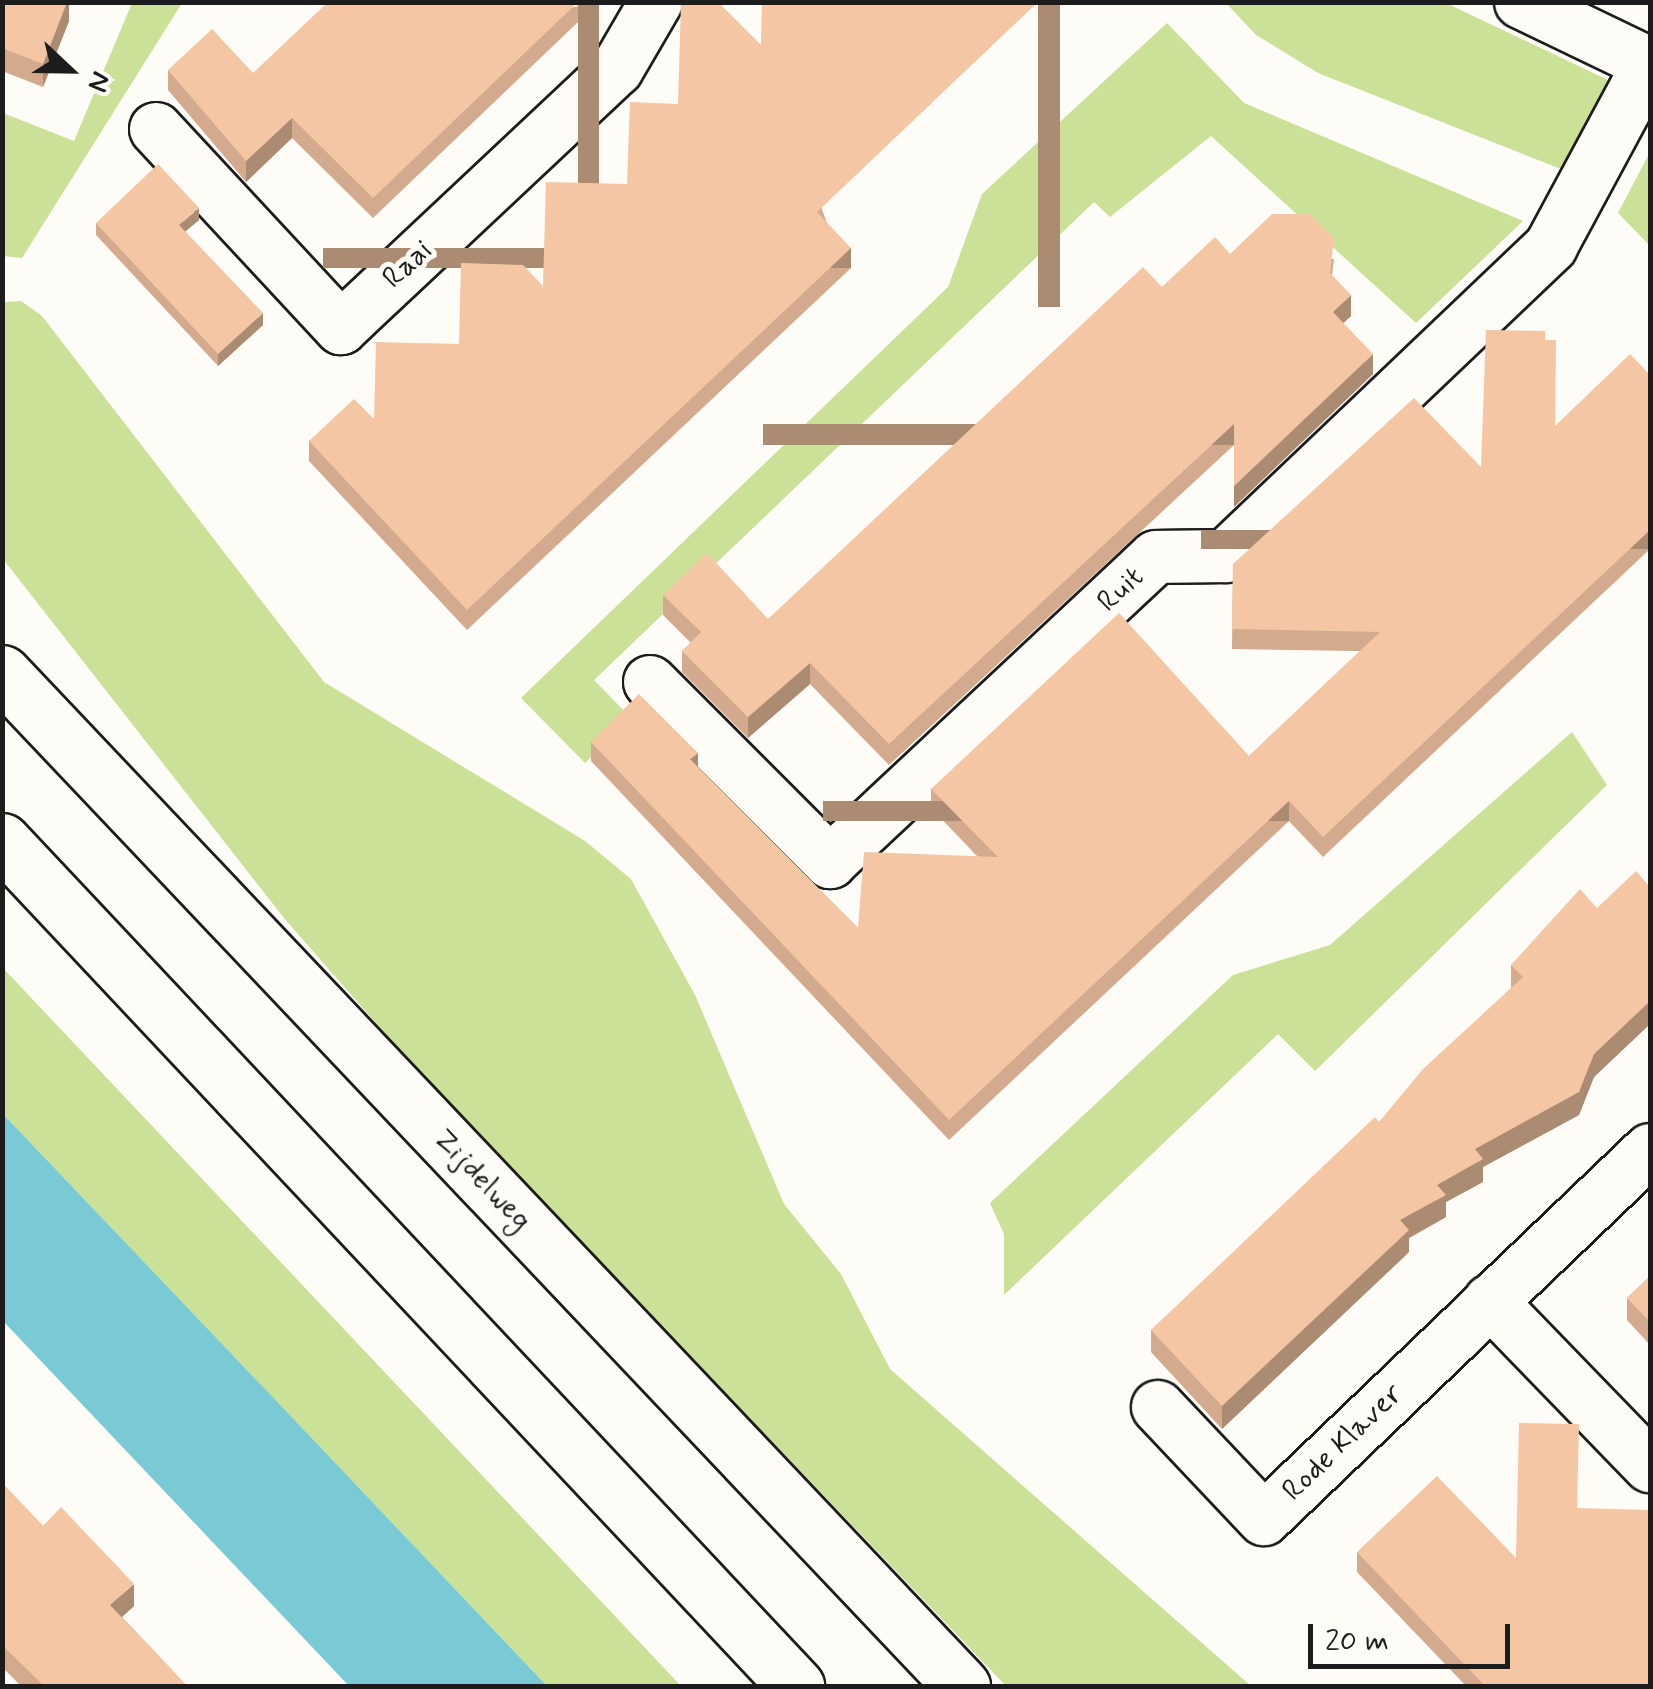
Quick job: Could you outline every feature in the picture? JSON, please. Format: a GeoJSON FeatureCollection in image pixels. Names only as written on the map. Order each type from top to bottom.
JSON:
{"type":"FeatureCollection","features":[{"type":"Feature","properties":{"kind":"main road","name":"Zijdelweg"},"geometry":{"type":"LineString","coordinates":[[2,672],[962,1686]]}},
{"type":"Feature","properties":{"kind":"main road"},"geometry":{"type":"LineString","coordinates":[[2,841],[796,1686]]}},
{"type":"Feature","properties":{"kind":"street","name":"Raai"},"geometry":{"type":"LineString","coordinates":[[156,130],[341,328],[617,69],[656,2]]}},
{"type":"Feature","properties":{"kind":"street"},"geometry":{"type":"LineString","coordinates":[[1522,2],[1650,64]]}},
{"type":"Feature","properties":{"kind":"street","name":"Ruit"},"geometry":{"type":"LineString","coordinates":[[650,682],[830,862],[1156,557],[1226,556],[1550,246],[1650,64]]}},
{"type":"Feature","properties":{"kind":"street","name":"Rode Klaver"},"geometry":{"type":"LineString","coordinates":[[1158,1407],[1264,1519],[1650,1150]]}},
{"type":"Feature","properties":{"kind":"street"},"geometry":{"type":"LineString","coordinates":[[1490,1301],[1650,1466]]}},
{"type":"Feature","properties":{"kind":"green space"},"geometry":{"type":"Polygon","coordinates":[[[132,3],[182,3],[22,258],[3,256],[3,113],[74,141],[132,3]]]}},
{"type":"Feature","properties":{"kind":"green space"},"geometry":{"type":"Polygon","coordinates":[[[1226,3],[1446,3],[1610,81],[1561,169],[1318,73],[1256,35],[1226,3]]]}},
{"type":"Feature","properties":{"kind":"green space"},"geometry":{"type":"Polygon","coordinates":[[[1167,23],[1244,103],[1523,221],[1416,323],[1211,136],[1110,217],[1094,202],[594,680],[631,718],[585,763],[521,698],[948,287],[982,194],[1167,23]]]}},
{"type":"Feature","properties":{"kind":"green space"},"geometry":{"type":"Polygon","coordinates":[[[1650,152],[1650,246],[1618,213],[1650,152]]]}},
{"type":"Feature","properties":{"kind":"green space"},"geometry":{"type":"Polygon","coordinates":[[[21,301],[42,316],[324,682],[585,841],[631,879],[695,995],[784,1204],[841,1274],[890,1369],[1251,1686],[1006,1686],[423,1077],[284,918],[3,559],[3,302],[21,301]]]}},
{"type":"Feature","properties":{"kind":"green space"},"geometry":{"type":"Polygon","coordinates":[[[1572,732],[1607,785],[1315,1071],[1278,1034],[1004,1295],[1004,1234],[990,1203],[1233,975],[1330,945],[1572,732]]]}},
{"type":"Feature","properties":{"kind":"green space"},"geometry":{"type":"Polygon","coordinates":[[[2,967],[681,1686],[547,1686],[3,1114],[2,967]]]}},
{"type":"Feature","properties":{"kind":"water"},"geometry":{"type":"Polygon","coordinates":[[[3,1114],[547,1686],[349,1686],[3,1321],[3,1114]]]}},
{"type":"Feature","properties":{"kind":"building"},"geometry":{"type":"Polygon","coordinates":[[[2,2],[67,2],[43,64],[2,48],[2,2]]]}},
{"type":"Feature","properties":{"kind":"building"},"geometry":{"type":"Polygon","coordinates":[[[328,2],[578,2],[373,198],[292,118],[246,161],[168,70],[212,29],[253,73],[328,2]]]}},
{"type":"Feature","properties":{"kind":"building"},"geometry":{"type":"Polygon","coordinates":[[[681,2],[718,2],[761,45],[762,2],[1038,2],[817,212],[851,248],[467,610],[309,441],[354,399],[374,419],[376,342],[459,344],[461,263],[523,265],[543,286],[546,182],[627,184],[630,102],[678,104],[681,2]]]}},
{"type":"Feature","properties":{"kind":"building"},"geometry":{"type":"Polygon","coordinates":[[[158,164],[199,208],[179,225],[263,313],[218,354],[96,223],[158,164]]]}},
{"type":"Feature","properties":{"kind":"building"},"geometry":{"type":"Polygon","coordinates":[[[1272,214],[1310,214],[1334,238],[1330,273],[1351,295],[1333,312],[1373,354],[1234,486],[1234,424],[889,744],[810,663],[748,717],[682,651],[701,632],[663,595],[707,553],[768,619],[1143,267],[1162,287],[1215,237],[1230,254],[1272,214]]]}},
{"type":"Feature","properties":{"kind":"building"},"geometry":{"type":"Polygon","coordinates":[[[1486,330],[1545,331],[1545,340],[1556,340],[1555,426],[1630,354],[1650,375],[1650,530],[1323,837],[1289,801],[949,1120],[591,742],[639,694],[698,753],[690,759],[858,928],[864,852],[998,857],[931,789],[1119,613],[1249,756],[1380,632],[1232,629],[1233,564],[1414,398],[1481,467],[1486,330]]]}},
{"type":"Feature","properties":{"kind":"building"},"geometry":{"type":"Polygon","coordinates":[[[1636,871],[1650,887],[1650,1001],[1594,1054],[1579,1092],[1475,1149],[1483,1159],[1437,1185],[1446,1195],[1400,1220],[1409,1230],[1222,1406],[1151,1330],[1375,1117],[1379,1122],[1423,1069],[1523,977],[1511,965],[1580,889],[1597,908],[1636,871]]]}},
{"type":"Feature","properties":{"kind":"building"},"geometry":{"type":"Polygon","coordinates":[[[1650,1276],[1650,1322],[1627,1298],[1650,1276]]]}},
{"type":"Feature","properties":{"kind":"building"},"geometry":{"type":"Polygon","coordinates":[[[1519,1423],[1579,1424],[1577,1508],[1650,1510],[1650,1686],[1485,1686],[1357,1552],[1437,1476],[1516,1558],[1519,1423]]]}},
{"type":"Feature","properties":{"kind":"building"},"geometry":{"type":"Polygon","coordinates":[[[2,1483],[43,1526],[61,1507],[134,1584],[110,1605],[187,1686],[44,1686],[2,1645],[2,1483]]]}}]}
